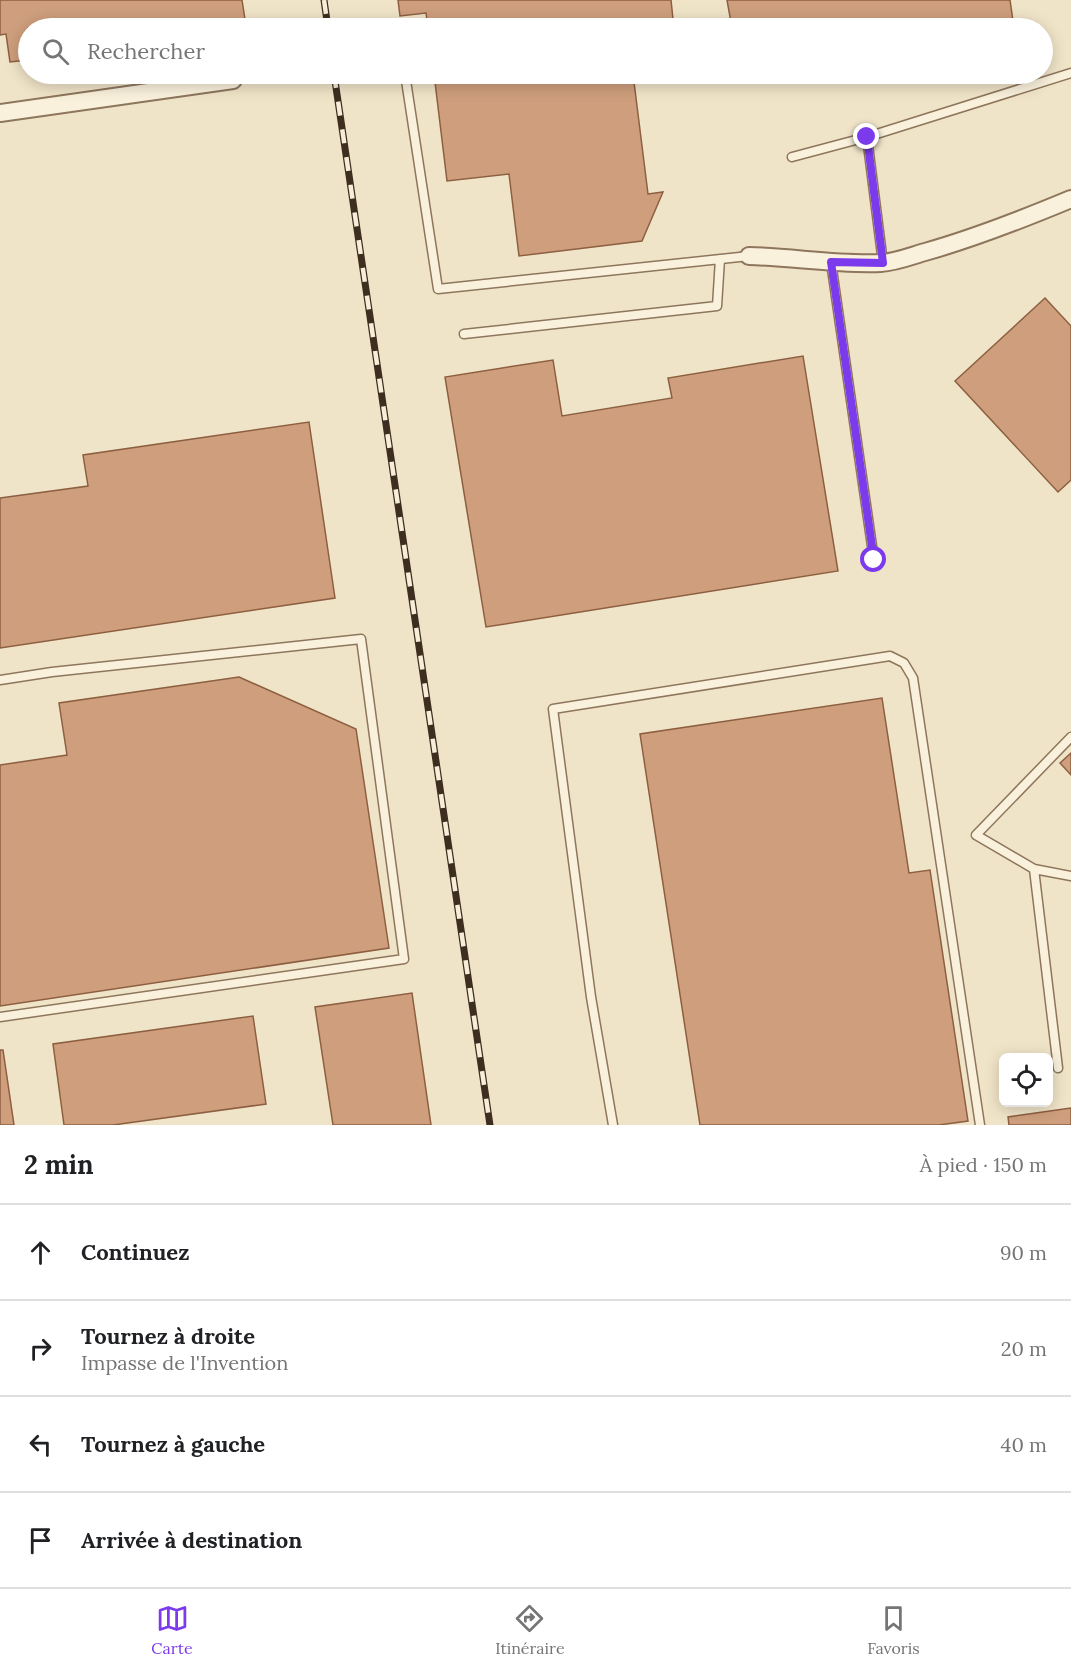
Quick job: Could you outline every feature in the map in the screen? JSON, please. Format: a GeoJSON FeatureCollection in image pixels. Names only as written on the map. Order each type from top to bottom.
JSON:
{"type":"FeatureCollection","features":[{"type":"Feature","properties":{"kind":"street"},"geometry":{"type":"LineString","coordinates":[[0,113],[205,84]]}},
{"type":"Feature","properties":{"kind":"street"},"geometry":{"type":"LineString","coordinates":[[749,256],[883,263],[1005,226],[1071,199]]}},
{"type":"Feature","properties":{"kind":"lane"},"geometry":{"type":"LineString","coordinates":[[1053,79],[1071,73]]}},
{"type":"Feature","properties":{"kind":"lane"},"geometry":{"type":"LineString","coordinates":[[407,84],[438,289],[749,256]]}},
{"type":"Feature","properties":{"kind":"lane"},"geometry":{"type":"LineString","coordinates":[[792,157],[867,137],[1036,84]]}},
{"type":"Feature","properties":{"kind":"lane"},"geometry":{"type":"LineString","coordinates":[[867,137],[883,263]]}},
{"type":"Feature","properties":{"kind":"lane"},"geometry":{"type":"LineString","coordinates":[[465,334],[717,306],[720,259]]}},
{"type":"Feature","properties":{"kind":"lane"},"geometry":{"type":"LineString","coordinates":[[831,262],[874,560]]}},
{"type":"Feature","properties":{"kind":"lane"},"geometry":{"type":"LineString","coordinates":[[0,680],[361,639],[404,959],[0,1017]]}},
{"type":"Feature","properties":{"kind":"lane"},"geometry":{"type":"LineString","coordinates":[[613,1125],[590,986],[553,709],[890,656],[904,663],[913,678],[980,1125]]}},
{"type":"Feature","properties":{"kind":"lane"},"geometry":{"type":"LineString","coordinates":[[1071,737],[976,835],[1034,869],[1071,876]]}},
{"type":"Feature","properties":{"kind":"lane"},"geometry":{"type":"LineString","coordinates":[[1034,869],[1058,1068]]}},
{"type":"Feature","properties":{"kind":"building"},"geometry":{"type":"Polygon","coordinates":[[[0,0],[242,0],[245,18],[18,18],[18,61],[10,62],[6,34],[0,35],[0,0]]]}},
{"type":"Feature","properties":{"kind":"building"},"geometry":{"type":"Polygon","coordinates":[[[398,0],[671,0],[673,18],[427,18],[426,13],[400,16],[398,0]]]}},
{"type":"Feature","properties":{"kind":"building"},"geometry":{"type":"Polygon","coordinates":[[[727,0],[1010,0],[1013,18],[730,18],[727,0]]]}},
{"type":"Feature","properties":{"kind":"building"},"geometry":{"type":"Polygon","coordinates":[[[435,84],[634,84],[648,194],[663,192],[642,241],[519,256],[509,174],[447,181],[435,84]]]}},
{"type":"Feature","properties":{"kind":"building"},"geometry":{"type":"Polygon","coordinates":[[[1045,298],[1071,326],[1071,480],[1058,492],[955,381],[1045,298]]]}},
{"type":"Feature","properties":{"kind":"building"},"geometry":{"type":"Polygon","coordinates":[[[803,356],[838,571],[486,627],[445,377],[553,360],[562,416],[672,398],[668,378],[803,356]]]}},
{"type":"Feature","properties":{"kind":"building"},"geometry":{"type":"Polygon","coordinates":[[[309,422],[335,598],[0,648],[0,498],[88,486],[83,455],[309,422]]]}},
{"type":"Feature","properties":{"kind":"building"},"geometry":{"type":"Polygon","coordinates":[[[239,677],[356,729],[389,948],[0,1006],[0,765],[67,755],[59,703],[239,677]]]}},
{"type":"Feature","properties":{"kind":"building"},"geometry":{"type":"Polygon","coordinates":[[[882,698],[909,873],[930,870],[968,1121],[939,1125],[700,1125],[640,734],[882,698]]]}},
{"type":"Feature","properties":{"kind":"building"},"geometry":{"type":"Polygon","coordinates":[[[1071,753],[1071,775],[1060,763],[1071,753]]]}},
{"type":"Feature","properties":{"kind":"building"},"geometry":{"type":"Polygon","coordinates":[[[412,993],[431,1125],[333,1125],[315,1007],[412,993]]]}},
{"type":"Feature","properties":{"kind":"building"},"geometry":{"type":"Polygon","coordinates":[[[253,1016],[266,1104],[113,1125],[64,1125],[53,1044],[253,1016]]]}},
{"type":"Feature","properties":{"kind":"building"},"geometry":{"type":"Polygon","coordinates":[[[0,1050],[3,1050],[14,1125],[0,1125],[0,1050]]]}},
{"type":"Feature","properties":{"kind":"building"},"geometry":{"type":"Polygon","coordinates":[[[1071,1108],[1071,1125],[1009,1125],[1008,1117],[1071,1108]]]}},
{"type":"Feature","properties":{"kind":"railway"},"geometry":{"type":"LineString","coordinates":[[324,0],[327,18]]}},
{"type":"Feature","properties":{"kind":"railway"},"geometry":{"type":"LineString","coordinates":[[335,84],[490,1125]]}},
{"type":"Feature","properties":{"kind":"route"},"geometry":{"type":"LineString","coordinates":[[867,137],[883,263],[831,262],[874,560]]}}]}
